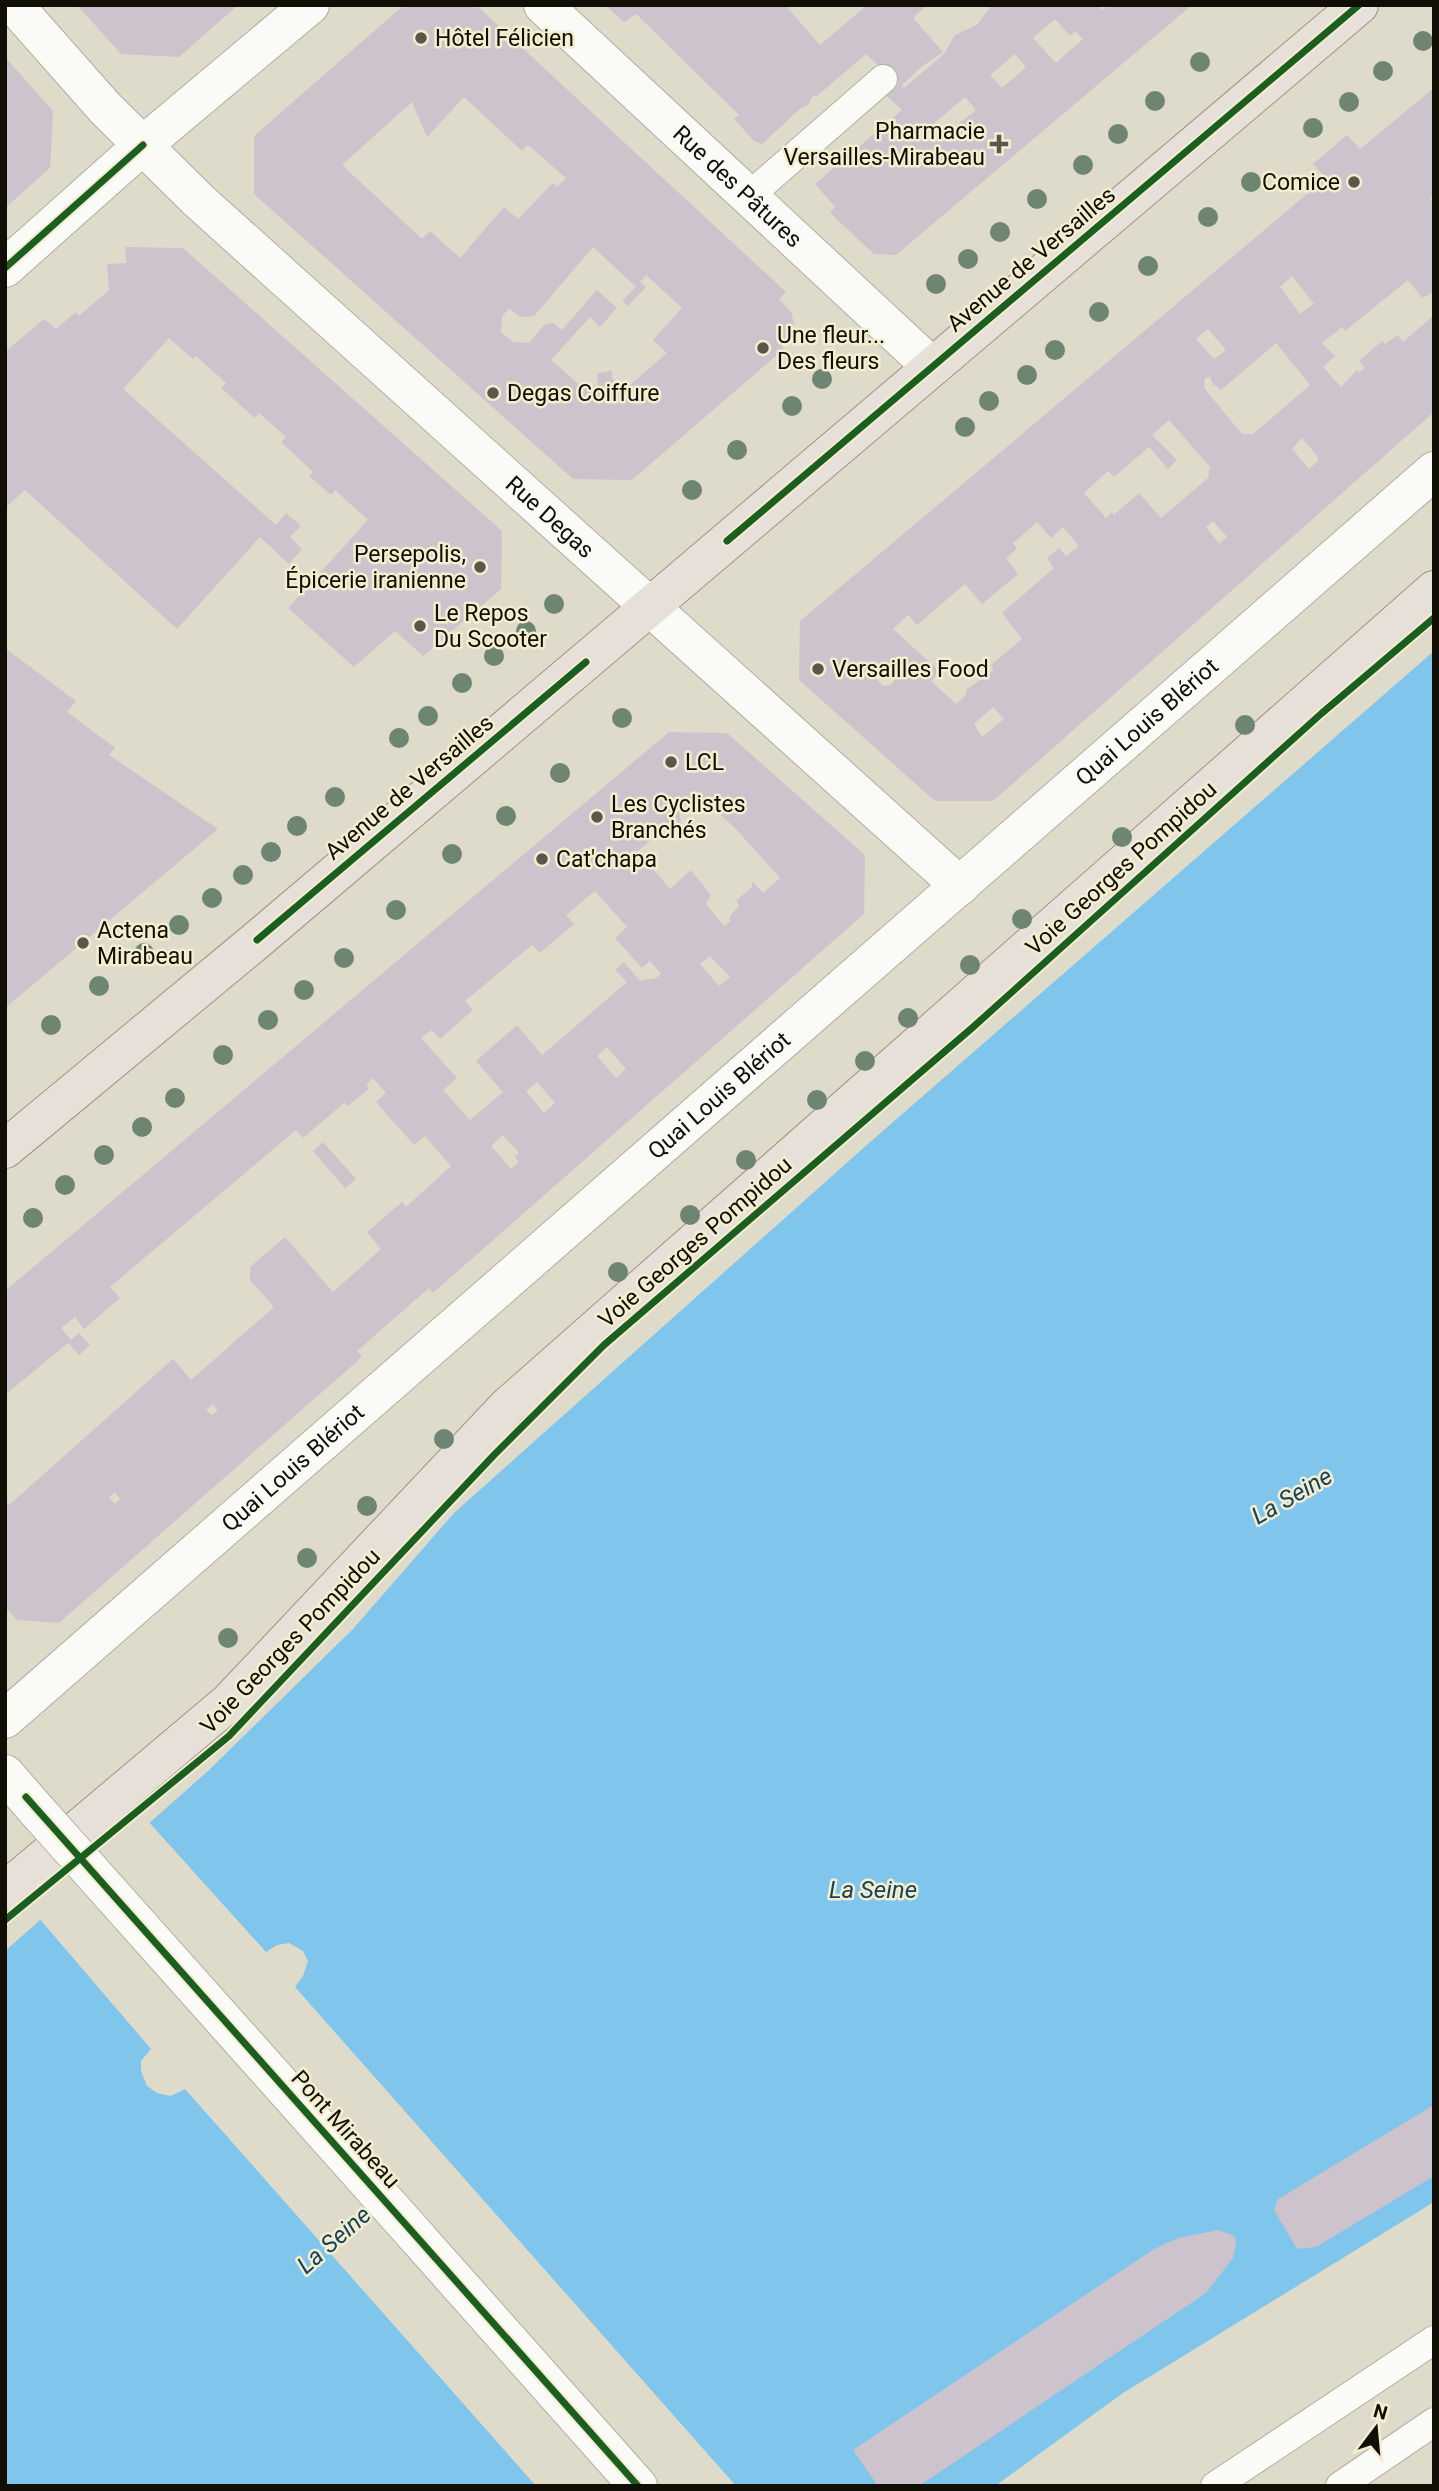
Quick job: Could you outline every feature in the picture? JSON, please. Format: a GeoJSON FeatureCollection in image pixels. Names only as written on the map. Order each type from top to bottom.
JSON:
{"type":"FeatureCollection","features":[{"type":"Feature","properties":{"kind":"main road","name":"Avenue de Versailles"},"geometry":{"type":"LineString","coordinates":[[5,1149],[652,606],[1357,6]]}},
{"type":"Feature","properties":{"kind":"main road","name":"Voie Georges Pompidou"},"geometry":{"type":"LineString","coordinates":[[5,1891],[229,1702],[507,1407],[1434,590]]}},
{"type":"Feature","properties":{"kind":"street","name":"Rue Degas"},"geometry":{"type":"LineString","coordinates":[[14,5],[105,108],[198,200],[960,886]]}},
{"type":"Feature","properties":{"kind":"street"},"geometry":{"type":"LineString","coordinates":[[5,268],[143,145],[310,5]]}},
{"type":"Feature","properties":{"kind":"street","name":"Rue des Pâtures"},"geometry":{"type":"LineString","coordinates":[[544,5],[932,368]]}},
{"type":"Feature","properties":{"kind":"street","name":"Quai Louis Blériot"},"geometry":{"type":"LineString","coordinates":[[5,1719],[1434,471]]}},
{"type":"Feature","properties":{"kind":"street","name":"Pont Mirabeau"},"geometry":{"type":"LineString","coordinates":[[5,1774],[638,2486]]}},
{"type":"Feature","properties":{"kind":"lane"},"geometry":{"type":"LineString","coordinates":[[749,196],[883,79]]}},
{"type":"Feature","properties":{"kind":"lane"},"geometry":{"type":"LineString","coordinates":[[1215,2486],[1434,2340]]}},
{"type":"Feature","properties":{"kind":"lane"},"geometry":{"type":"LineString","coordinates":[[1340,2486],[1434,2422]]}},
{"type":"Feature","properties":{"kind":"water","name":"La Seine"},"geometry":{"type":"Polygon","coordinates":[[[1434,651],[1434,2202],[1123,2393],[995,2486],[5,2486],[5,1951],[208,1771],[353,1629],[454,1513],[869,1143],[1434,651]]]}},
{"type":"Feature","properties":{"kind":"pier"},"geometry":{"type":"Polygon","coordinates":[[[147,1820],[266,1952],[277,1945],[289,1943],[303,1951],[308,1961],[303,1976],[295,1987],[736,2486],[536,2486],[185,2089],[171,2096],[157,2093],[147,2086],[141,2071],[141,2061],[151,2049],[38,1917],[147,1820]]]}},
{"type":"Feature","properties":{"kind":"building"},"geometry":{"type":"Polygon","coordinates":[[[77,5],[238,5],[179,57],[121,54],[77,5]]]}},
{"type":"Feature","properties":{"kind":"building"},"geometry":{"type":"Polygon","coordinates":[[[404,5],[476,5],[786,292],[779,299],[791,312],[794,323],[792,335],[782,347],[784,349],[632,480],[573,479],[254,194],[254,136],[404,5]],[[464,97],[427,137],[412,102],[342,165],[422,239],[430,231],[460,258],[504,207],[518,219],[553,183],[557,187],[566,178],[528,145],[522,151],[464,97]],[[593,247],[534,316],[520,317],[509,308],[502,317],[501,332],[513,342],[529,343],[545,324],[553,323],[562,330],[597,290],[617,308],[600,327],[590,317],[551,360],[583,388],[598,385],[597,373],[612,371],[612,378],[624,390],[667,353],[653,340],[682,308],[646,275],[640,282],[646,287],[628,306],[622,301],[636,287],[593,247]]]}},
{"type":"Feature","properties":{"kind":"building"},"geometry":{"type":"Polygon","coordinates":[[[605,5],[785,5],[820,45],[867,5],[927,5],[913,18],[943,52],[920,68],[902,85],[904,88],[944,54],[955,35],[977,25],[992,5],[1098,5],[1102,10],[1107,5],[1192,5],[896,255],[874,254],[830,213],[835,207],[815,184],[902,110],[886,95],[899,84],[866,54],[817,96],[813,96],[808,105],[801,108],[762,144],[754,141],[734,119],[739,115],[636,14],[624,22],[605,5]],[[1055,19],[1033,38],[1056,63],[1083,39],[1075,31],[1070,36],[1055,19]],[[1015,54],[990,75],[1002,88],[1026,67],[1015,54]],[[965,97],[924,132],[934,143],[976,110],[965,97]]]}},
{"type":"Feature","properties":{"kind":"building"},"geometry":{"type":"Polygon","coordinates":[[[5,57],[53,111],[50,168],[5,208],[5,57]]]}},
{"type":"Feature","properties":{"kind":"building"},"geometry":{"type":"Polygon","coordinates":[[[1434,88],[1434,195],[1430,198],[1434,203],[1434,292],[1422,298],[1408,280],[1345,331],[1342,327],[1322,343],[1335,356],[1323,367],[1341,387],[1357,370],[1359,373],[1365,368],[1359,361],[1382,341],[1385,344],[1398,335],[1403,342],[1434,315],[1434,412],[993,801],[935,801],[799,680],[800,621],[1326,178],[1313,164],[1347,135],[1360,149],[1434,88]],[[1292,276],[1280,287],[1300,314],[1314,304],[1292,276]],[[1208,329],[1196,339],[1214,359],[1226,350],[1208,329]],[[1276,343],[1221,390],[1215,385],[1214,387],[1210,377],[1205,378],[1204,388],[1242,434],[1253,434],[1310,385],[1276,343]],[[1169,420],[1152,435],[1177,460],[1168,469],[1149,447],[1114,477],[1108,471],[1084,493],[1106,518],[1112,512],[1114,515],[1139,493],[1161,518],[1208,478],[1210,467],[1169,420]],[[1302,438],[1292,449],[1309,469],[1318,461],[1318,457],[1302,438]],[[1213,521],[1206,527],[1219,544],[1227,537],[1213,521]],[[1037,522],[1013,543],[1017,549],[1006,558],[1018,574],[982,604],[965,584],[917,625],[908,615],[893,629],[936,668],[937,674],[931,681],[956,704],[966,695],[966,690],[994,670],[991,665],[1022,639],[1002,613],[1054,568],[1047,558],[1059,548],[1066,556],[1079,546],[1063,527],[1051,538],[1037,522]],[[883,666],[874,676],[883,686],[891,685],[896,678],[883,666]],[[993,707],[974,724],[982,737],[1004,719],[993,707]]]}},
{"type":"Feature","properties":{"kind":"building"},"geometry":{"type":"Polygon","coordinates":[[[125,247],[183,248],[502,531],[501,589],[423,656],[395,631],[354,667],[288,608],[368,520],[335,490],[331,495],[309,476],[313,472],[281,442],[286,437],[259,413],[255,418],[221,388],[226,383],[196,356],[193,359],[169,338],[123,389],[276,525],[286,513],[301,526],[290,537],[302,549],[289,564],[260,537],[177,629],[25,490],[5,508],[5,352],[44,319],[56,329],[76,312],[79,316],[109,290],[107,264],[126,263],[125,247]]]}},
{"type":"Feature","properties":{"kind":"building"},"geometry":{"type":"Polygon","coordinates":[[[5,648],[76,701],[67,712],[115,748],[109,755],[218,829],[5,1008],[5,648]]]}},
{"type":"Feature","properties":{"kind":"building"},"geometry":{"type":"Polygon","coordinates":[[[669,732],[727,733],[865,855],[864,914],[433,1293],[429,1288],[357,1351],[362,1357],[59,1623],[17,1620],[5,1607],[5,1500],[9,1505],[173,1359],[191,1380],[274,1307],[250,1280],[250,1267],[285,1237],[333,1292],[381,1249],[367,1232],[402,1202],[406,1207],[451,1166],[425,1136],[414,1145],[376,1102],[386,1093],[373,1078],[366,1085],[369,1089],[347,1106],[344,1103],[303,1138],[296,1130],[110,1287],[120,1298],[84,1329],[75,1317],[61,1328],[71,1340],[79,1333],[90,1345],[79,1355],[68,1343],[5,1395],[5,1291],[669,732]],[[694,802],[680,814],[681,827],[678,829],[672,822],[638,851],[670,889],[691,870],[711,895],[706,904],[724,926],[731,921],[731,914],[739,907],[737,900],[752,887],[752,881],[763,893],[780,878],[735,828],[706,802],[694,802]],[[595,891],[566,915],[574,924],[540,953],[532,945],[465,1001],[473,1010],[440,1039],[432,1030],[421,1038],[457,1078],[443,1090],[470,1120],[503,1092],[476,1061],[517,1025],[542,1055],[627,982],[615,970],[624,962],[640,981],[656,978],[661,974],[650,961],[642,968],[615,938],[627,927],[595,891]],[[710,956],[700,964],[719,986],[730,977],[710,956]],[[607,1047],[597,1056],[616,1078],[626,1069],[607,1047]],[[537,1082],[526,1091],[544,1113],[555,1103],[537,1082]],[[503,1135],[491,1146],[511,1169],[519,1162],[515,1157],[519,1153],[503,1135]],[[213,1404],[206,1410],[211,1415],[218,1411],[213,1404]],[[115,1492],[109,1497],[115,1504],[120,1499],[115,1492]]]}},
{"type":"Feature","properties":{"kind":"building"},"geometry":{"type":"Polygon","coordinates":[[[323,1142],[356,1179],[345,1188],[313,1151],[323,1142]]]}},
{"type":"Feature","properties":{"kind":"building"},"geometry":{"type":"Polygon","coordinates":[[[1434,2105],[1434,2176],[1316,2247],[1297,2249],[1274,2210],[1278,2199],[1434,2105]]]}},
{"type":"Feature","properties":{"kind":"building"},"geometry":{"type":"Polygon","coordinates":[[[1218,2230],[1235,2236],[1236,2244],[1233,2258],[1206,2293],[919,2486],[878,2486],[853,2450],[1154,2249],[1178,2238],[1218,2230]]]}},
{"type":"Feature","properties":{"kind":"cycle path"},"geometry":{"type":"LineString","coordinates":[[727,541],[1359,5]]}},
{"type":"Feature","properties":{"kind":"cycle path"},"geometry":{"type":"LineString","coordinates":[[5,268],[143,145]]}},
{"type":"Feature","properties":{"kind":"cycle path"},"geometry":{"type":"LineString","coordinates":[[5,1920],[229,1736],[494,1455],[604,1345],[972,1028],[1322,713],[1434,618]]}},
{"type":"Feature","properties":{"kind":"cycle path"},"geometry":{"type":"LineString","coordinates":[[257,940],[586,662]]}},
{"type":"Feature","properties":{"kind":"cycle path"},"geometry":{"type":"LineString","coordinates":[[26,1797],[638,2486]]}},
{"type":"Feature","properties":{"kind":"place","name":"Hôtel Félicien"},"geometry":{"type":"Point","coordinates":[421,38]}},
{"type":"Feature","properties":{"kind":"place","name":"Pharmacie Versailles-Mirabeau"},"geometry":{"type":"Point","coordinates":[999,144]}},
{"type":"Feature","properties":{"kind":"place","name":"Comice"},"geometry":{"type":"Point","coordinates":[1354,182]}},
{"type":"Feature","properties":{"kind":"place","name":"Une fleur... Des fleurs"},"geometry":{"type":"Point","coordinates":[763,348]}},
{"type":"Feature","properties":{"kind":"place","name":"Degas Coiffure"},"geometry":{"type":"Point","coordinates":[493,393]}},
{"type":"Feature","properties":{"kind":"place","name":"Persepolis, Épicerie iranienne"},"geometry":{"type":"Point","coordinates":[480,567]}},
{"type":"Feature","properties":{"kind":"place","name":"Le Repos Du Scooter"},"geometry":{"type":"Point","coordinates":[420,626]}},
{"type":"Feature","properties":{"kind":"place","name":"Versailles Food"},"geometry":{"type":"Point","coordinates":[818,669]}},
{"type":"Feature","properties":{"kind":"place","name":"LCL"},"geometry":{"type":"Point","coordinates":[671,762]}},
{"type":"Feature","properties":{"kind":"place","name":"Les Cyclistes Branchés"},"geometry":{"type":"Point","coordinates":[597,817]}},
{"type":"Feature","properties":{"kind":"place","name":"Cat'chapa"},"geometry":{"type":"Point","coordinates":[542,859]}},
{"type":"Feature","properties":{"kind":"place","name":"Actena Mirabeau"},"geometry":{"type":"Point","coordinates":[83,943]}}]}
